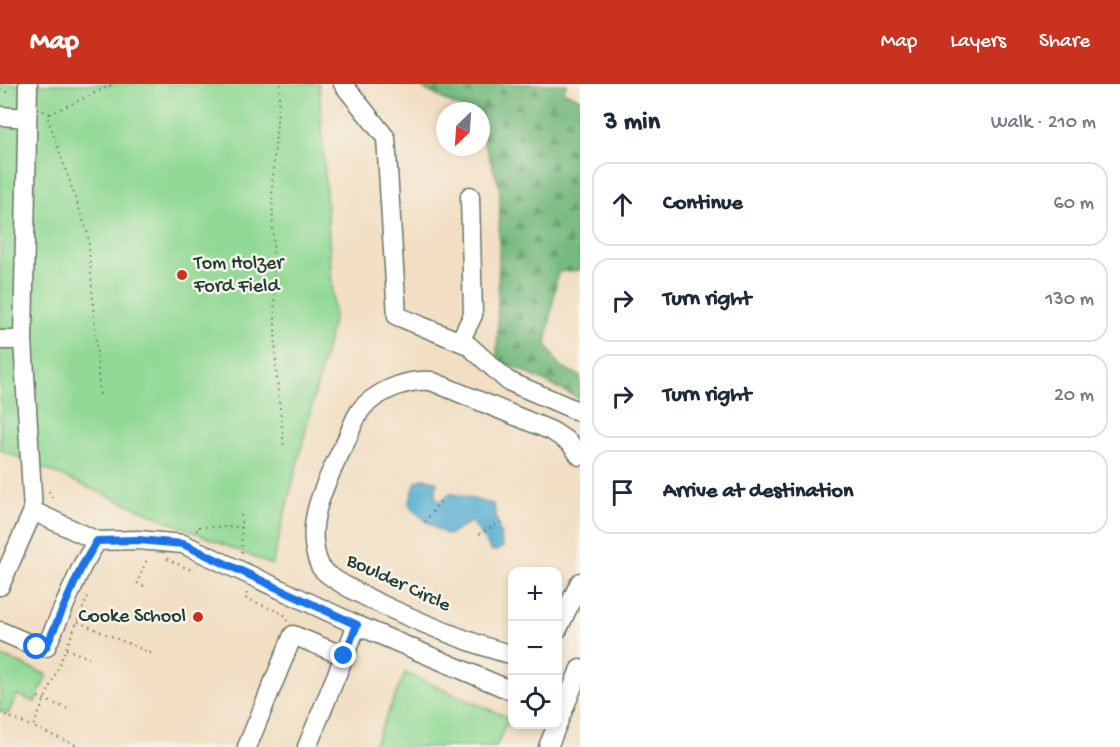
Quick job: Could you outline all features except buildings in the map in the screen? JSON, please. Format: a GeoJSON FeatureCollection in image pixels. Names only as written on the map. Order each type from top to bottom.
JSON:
{"type":"FeatureCollection","features":[{"type":"Feature","properties":{"kind":"street"},"geometry":{"type":"LineString","coordinates":[[343,84],[386,138],[397,316],[460,341],[508,381],[580,412]]}},
{"type":"Feature","properties":{"kind":"street"},"geometry":{"type":"LineString","coordinates":[[0,586],[33,511],[23,340],[32,113],[23,91]]}},
{"type":"Feature","properties":{"kind":"street"},"geometry":{"type":"LineString","coordinates":[[0,116],[32,113]]}},
{"type":"Feature","properties":{"kind":"street"},"geometry":{"type":"LineString","coordinates":[[460,341],[473,315],[470,196]]}},
{"type":"Feature","properties":{"kind":"street"},"geometry":{"type":"LineString","coordinates":[[0,340],[23,340]]}},
{"type":"Feature","properties":{"kind":"street","name":"Boulder Circle"},"geometry":{"type":"LineString","coordinates":[[508,653],[483,647],[355,592],[328,576],[318,563],[314,534],[320,494],[361,409],[404,382],[416,380],[432,381],[552,431],[570,443],[580,456]]}},
{"type":"Feature","properties":{"kind":"street"},"geometry":{"type":"LineString","coordinates":[[33,511],[97,541],[138,540],[183,544],[357,625],[508,689]]}},
{"type":"Feature","properties":{"kind":"street"},"geometry":{"type":"LineString","coordinates":[[0,631],[37,647],[46,647],[82,566],[97,541]]}},
{"type":"Feature","properties":{"kind":"street"},"geometry":{"type":"LineString","coordinates":[[562,621],[580,582]]}},
{"type":"Feature","properties":{"kind":"street"},"geometry":{"type":"LineString","coordinates":[[308,747],[357,625]]}},
{"type":"Feature","properties":{"kind":"street"},"geometry":{"type":"LineString","coordinates":[[247,747],[293,635],[344,656]]}},
{"type":"Feature","properties":{"kind":"street"},"geometry":{"type":"LineString","coordinates":[[562,708],[580,669]]}},
{"type":"Feature","properties":{"kind":"street"},"geometry":{"type":"LineString","coordinates":[[548,747],[554,729]]}},
{"type":"Feature","properties":{"kind":"path"},"geometry":{"type":"LineString","coordinates":[[32,113],[50,114],[114,84]]}},
{"type":"Feature","properties":{"kind":"path"},"geometry":{"type":"LineString","coordinates":[[280,84],[272,185],[276,369],[284,448]]}},
{"type":"Feature","properties":{"kind":"path"},"geometry":{"type":"LineString","coordinates":[[0,89],[23,91]]}},
{"type":"Feature","properties":{"kind":"path"},"geometry":{"type":"LineString","coordinates":[[50,114],[48,119],[88,234],[100,397]]}},
{"type":"Feature","properties":{"kind":"path"},"geometry":{"type":"LineString","coordinates":[[425,522],[441,500]]}},
{"type":"Feature","properties":{"kind":"path"},"geometry":{"type":"LineString","coordinates":[[241,515],[242,554]]}},
{"type":"Feature","properties":{"kind":"path"},"geometry":{"type":"LineString","coordinates":[[478,534],[501,522]]}},
{"type":"Feature","properties":{"kind":"path"},"geometry":{"type":"LineString","coordinates":[[205,536],[196,530],[197,527],[242,527]]}},
{"type":"Feature","properties":{"kind":"path"},"geometry":{"type":"LineString","coordinates":[[144,586],[137,583],[150,552]]}},
{"type":"Feature","properties":{"kind":"path"},"geometry":{"type":"LineString","coordinates":[[233,554],[242,560]]}},
{"type":"Feature","properties":{"kind":"path"},"geometry":{"type":"LineString","coordinates":[[160,556],[188,569],[197,569]]}},
{"type":"Feature","properties":{"kind":"path"},"geometry":{"type":"LineString","coordinates":[[248,591],[245,598],[284,614],[287,620],[285,628]]}},
{"type":"Feature","properties":{"kind":"path"},"geometry":{"type":"LineString","coordinates":[[33,727],[89,594]]}},
{"type":"Feature","properties":{"kind":"path"},"geometry":{"type":"LineString","coordinates":[[77,622],[155,655]]}},
{"type":"Feature","properties":{"kind":"path"},"geometry":{"type":"LineString","coordinates":[[65,649],[89,658]]}},
{"type":"Feature","properties":{"kind":"path"},"geometry":{"type":"LineString","coordinates":[[38,697],[68,709]]}},
{"type":"Feature","properties":{"kind":"path"},"geometry":{"type":"LineString","coordinates":[[0,713],[81,747]]}},
{"type":"Feature","properties":{"kind":"green space"},"geometry":{"type":"Polygon","coordinates":[[[0,84],[319,84],[334,317],[272,565],[0,450],[0,84]]]}},
{"type":"Feature","properties":{"kind":"green space"},"geometry":{"type":"Polygon","coordinates":[[[413,84],[567,84],[563,91],[580,99],[580,270],[558,272],[546,344],[559,366],[580,376],[580,399],[511,365],[497,366],[500,188],[489,156],[490,102],[448,102],[413,84]]]}},
{"type":"Feature","properties":{"kind":"green space"},"geometry":{"type":"Polygon","coordinates":[[[0,655],[47,675],[35,702],[17,695],[8,714],[0,711],[0,655]]]}},
{"type":"Feature","properties":{"kind":"green space"},"geometry":{"type":"Polygon","coordinates":[[[405,673],[508,718],[496,747],[373,747],[405,673]]]}},
{"type":"Feature","properties":{"kind":"water"},"geometry":{"type":"Polygon","coordinates":[[[425,478],[437,482],[435,497],[441,502],[450,493],[493,504],[503,547],[495,551],[491,550],[472,521],[449,535],[421,517],[409,504],[416,482],[425,478]]]}},
{"type":"Feature","properties":{"kind":"place","name":"Tom Holzer Ford Field"},"geometry":{"type":"Point","coordinates":[182,275]}},
{"type":"Feature","properties":{"kind":"place","name":"Cooke School"},"geometry":{"type":"Point","coordinates":[198,617]}},
{"type":"Feature","properties":{"kind":"route"},"geometry":{"type":"LineString","coordinates":[[37,647],[46,647],[82,566],[97,541],[138,540],[183,544],[357,625],[344,656]]}}]}
